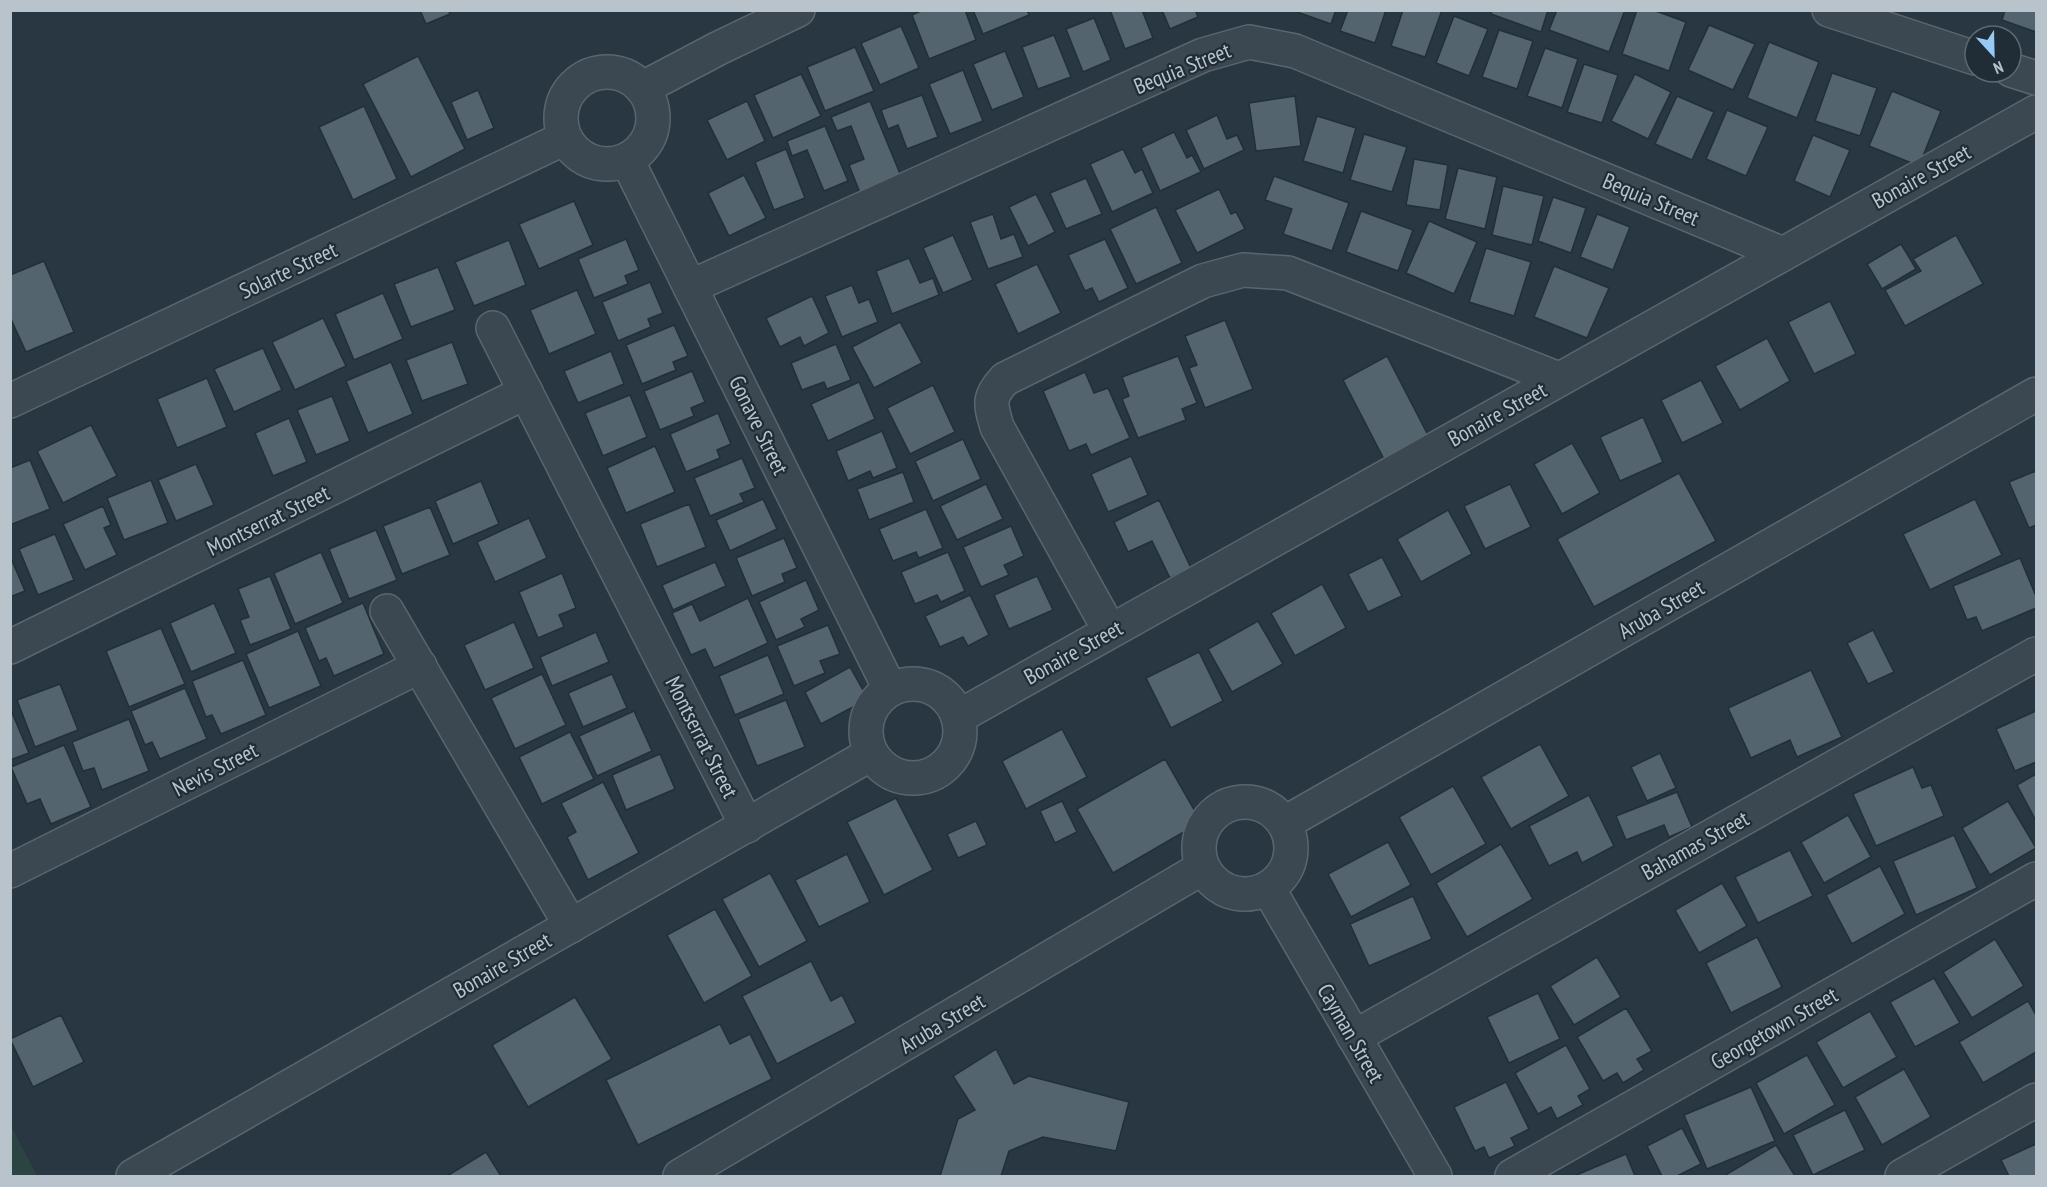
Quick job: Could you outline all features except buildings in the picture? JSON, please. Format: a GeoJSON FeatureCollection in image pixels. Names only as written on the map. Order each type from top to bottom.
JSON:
{"type":"FeatureCollection","features":[{"type":"Feature","properties":{"kind":"street"},"geometry":{"type":"LineString","coordinates":[[643,88],[798,10]]}},
{"type":"Feature","properties":{"kind":"street"},"geometry":{"type":"LineString","coordinates":[[1829,10],[1963,54]]}},
{"type":"Feature","properties":{"kind":"street","name":"Bequia Street"},"geometry":{"type":"LineString","coordinates":[[690,287],[1203,55],[1249,42],[1295,51],[1783,254]]}},
{"type":"Feature","properties":{"kind":"street"},"geometry":{"type":"LineString","coordinates":[[608,71],[624,74],[643,88],[653,105],[654,117],[649,140],[642,150],[618,164],[602,164],[587,160],[574,151],[565,138],[561,123],[561,107],[568,93],[579,81],[592,74],[608,71]]}},
{"type":"Feature","properties":{"kind":"street","name":"Bonaire Street"},"geometry":{"type":"LineString","coordinates":[[958,717],[2037,112]]}},
{"type":"Feature","properties":{"kind":"street","name":"Solarte Street"},"geometry":{"type":"LineString","coordinates":[[10,401],[565,138]]}},
{"type":"Feature","properties":{"kind":"street","name":"Gonave Street"},"geometry":{"type":"LineString","coordinates":[[627,160],[890,689]]}},
{"type":"Feature","properties":{"kind":"street"},"geometry":{"type":"LineString","coordinates":[[1110,631],[997,427],[990,404],[994,390],[1005,379],[1203,281],[1243,270],[1288,273],[1559,379]]}},
{"type":"Feature","properties":{"kind":"street","name":"Montserrat Street"},"geometry":{"type":"LineString","coordinates":[[493,328],[747,826]]}},
{"type":"Feature","properties":{"kind":"street","name":"Montserrat Street"},"geometry":{"type":"LineString","coordinates":[[10,647],[526,392]]}},
{"type":"Feature","properties":{"kind":"street","name":"Aruba Street"},"geometry":{"type":"LineString","coordinates":[[1285,823],[2037,394]]}},
{"type":"Feature","properties":{"kind":"street"},"geometry":{"type":"LineString","coordinates":[[387,611],[571,926]]}},
{"type":"Feature","properties":{"kind":"street","name":"Bahamas Street"},"geometry":{"type":"LineString","coordinates":[[1353,1037],[2037,654]]}},
{"type":"Feature","properties":{"kind":"street","name":"Nevis Street"},"geometry":{"type":"LineString","coordinates":[[10,872],[420,666]]}},
{"type":"Feature","properties":{"kind":"street"},"geometry":{"type":"LineString","coordinates":[[917,684],[931,687],[952,704],[958,717],[960,732],[957,748],[949,761],[938,771],[924,777],[908,778],[894,775],[881,766],[871,754],[866,740],[865,726],[878,698],[890,689],[903,685],[917,684]]}},
{"type":"Feature","properties":{"kind":"street","name":"Bonaire Street"},"geometry":{"type":"LineString","coordinates":[[133,1176],[871,754]]}},
{"type":"Feature","properties":{"kind":"street"},"geometry":{"type":"LineString","coordinates":[[1246,801],[1261,804],[1275,812],[1285,823],[1291,841],[1291,860],[1286,871],[1268,888],[1253,893],[1238,894],[1223,889],[1211,880],[1202,868],[1198,852],[1199,837],[1206,823],[1216,811],[1230,803],[1246,801]]}},
{"type":"Feature","properties":{"kind":"street","name":"Aruba Street"},"geometry":{"type":"LineString","coordinates":[[680,1176],[1202,868]]}},
{"type":"Feature","properties":{"kind":"street","name":"Georgetown Street"},"geometry":{"type":"LineString","coordinates":[[1512,1176],[2037,879]]}},
{"type":"Feature","properties":{"kind":"street","name":"Cayman Street"},"geometry":{"type":"LineString","coordinates":[[1268,888],[1435,1176]]}},
{"type":"Feature","properties":{"kind":"street"},"geometry":{"type":"LineString","coordinates":[[1902,1176],[2037,1100]]}},
{"type":"Feature","properties":{"kind":"green space"},"geometry":{"type":"Polygon","coordinates":[[[11,1126],[37,1176],[11,1176],[11,1126]]]}}]}
